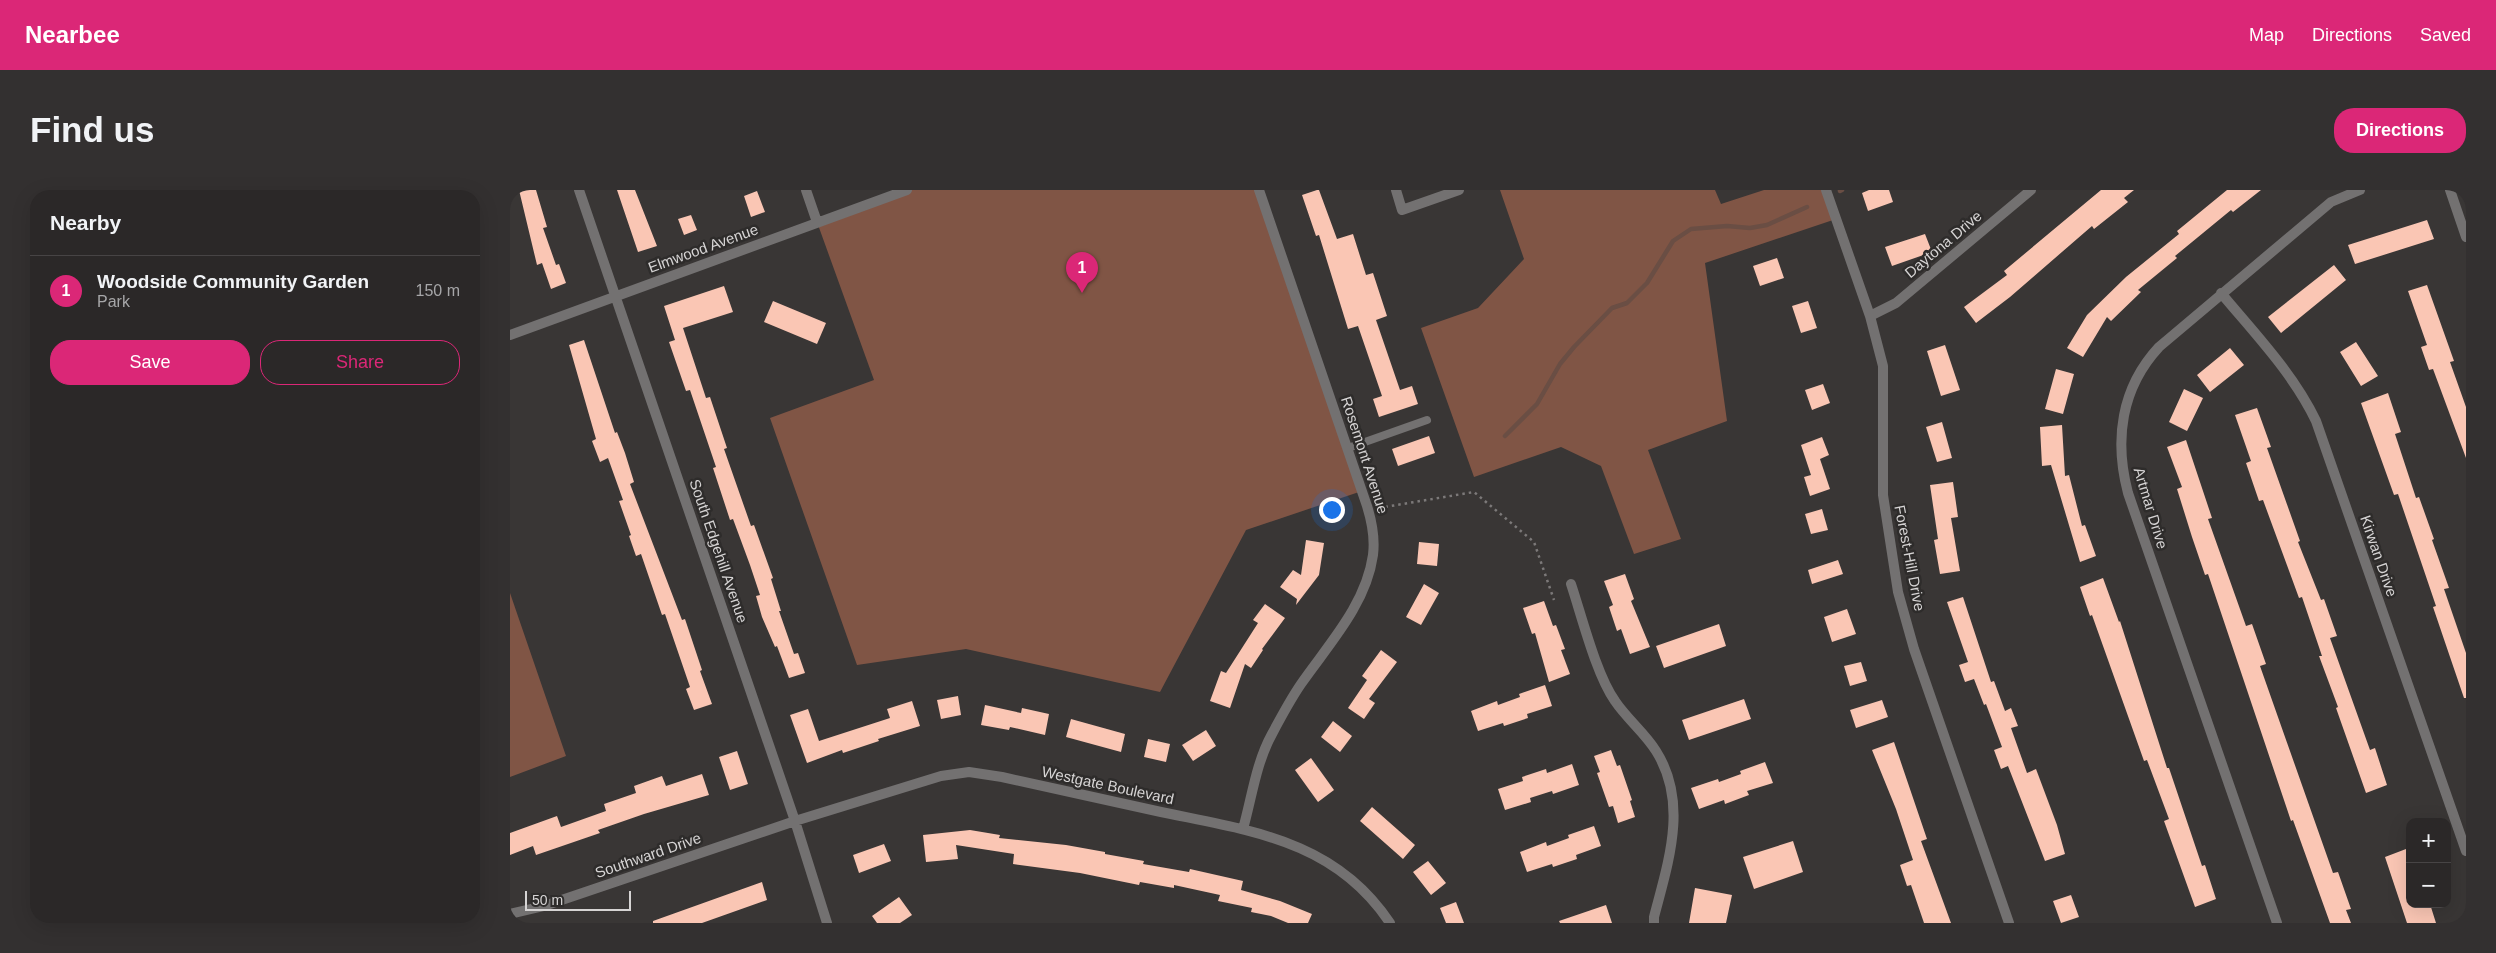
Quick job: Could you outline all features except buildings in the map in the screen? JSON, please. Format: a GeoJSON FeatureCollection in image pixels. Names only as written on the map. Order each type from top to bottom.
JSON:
{"type":"FeatureCollection","features":[{"type":"Feature","properties":{"kind":"street","name":"South Edgehill Avenue"},"geometry":{"type":"LineString","coordinates":[[579,190],[795,821],[827,923]]}},
{"type":"Feature","properties":{"kind":"street"},"geometry":{"type":"LineString","coordinates":[[806,190],[817,222]]}},
{"type":"Feature","properties":{"kind":"street","name":"Elmwood Avenue"},"geometry":{"type":"LineString","coordinates":[[510,335],[907,190]]}},
{"type":"Feature","properties":{"kind":"street","name":"Rosemont Avenue"},"geometry":{"type":"LineString","coordinates":[[1243,829],[1257,772],[1271,735],[1299,686],[1352,611],[1360,596],[1373,554],[1373,532],[1368,509],[1260,190]]}},
{"type":"Feature","properties":{"kind":"street"},"geometry":{"type":"LineString","coordinates":[[1396,190],[1402,210],[1459,190]]}},
{"type":"Feature","properties":{"kind":"street","name":"Forest-Hill Drive"},"geometry":{"type":"LineString","coordinates":[[1826,190],[1870,316],[1883,366],[1883,495],[1898,592],[1914,649],[2009,923]]}},
{"type":"Feature","properties":{"kind":"street","name":"Daytona Drive"},"geometry":{"type":"LineString","coordinates":[[1870,316],[1896,302],[2030,190]]}},
{"type":"Feature","properties":{"kind":"street","name":"Artmar Drive"},"geometry":{"type":"LineString","coordinates":[[2277,923],[2128,494],[2122,472],[2120,446],[2122,421],[2128,395],[2148,359],[2221,294],[2331,202],[2360,190]]}},
{"type":"Feature","properties":{"kind":"street"},"geometry":{"type":"LineString","coordinates":[[2450,190],[2466,238]]}},
{"type":"Feature","properties":{"kind":"street","name":"Kirwan Drive"},"geometry":{"type":"LineString","coordinates":[[2221,294],[2290,376],[2305,397],[2316,421],[2466,851]]}},
{"type":"Feature","properties":{"kind":"street"},"geometry":{"type":"LineString","coordinates":[[1571,584],[1602,675],[1615,701],[1657,752],[1670,784],[1675,815],[1670,855],[1654,916],[1654,923]]}},
{"type":"Feature","properties":{"kind":"street","name":"Westgate Boulevard"},"geometry":{"type":"LineString","coordinates":[[795,821],[941,776],[969,772],[1002,777],[1243,829],[1293,844],[1323,860],[1358,886],[1390,923]]}},
{"type":"Feature","properties":{"kind":"street","name":"Southward Drive"},"geometry":{"type":"LineString","coordinates":[[510,914],[553,902],[795,821]]}},
{"type":"Feature","properties":{"kind":"lane"},"geometry":{"type":"LineString","coordinates":[[1348,448],[1427,420]]}},
{"type":"Feature","properties":{"kind":"path"},"geometry":{"type":"LineString","coordinates":[[1368,509],[1474,492],[1534,542],[1554,600]]}},
{"type":"Feature","properties":{"kind":"shaded area"},"geometry":{"type":"Polygon","coordinates":[[[907,190],[1259,190],[1362,491],[1246,530],[1160,692],[966,649],[857,665],[770,418],[874,380],[817,222],[907,190]]]}},
{"type":"Feature","properties":{"kind":"shaded area"},"geometry":{"type":"Polygon","coordinates":[[[1500,190],[1715,190],[1721,204],[1764,190],[1826,190],[1836,219],[1705,263],[1727,421],[1648,450],[1681,539],[1634,554],[1601,466],[1561,447],[1474,477],[1421,328],[1478,308],[1524,259],[1500,190]]]}},
{"type":"Feature","properties":{"kind":"shaded area"},"geometry":{"type":"Polygon","coordinates":[[[510,593],[566,756],[510,777],[510,593]]]}},
{"type":"Feature","properties":{"kind":"waterway"},"geometry":{"type":"LineString","coordinates":[[1505,436],[1537,404],[1560,364],[1574,347],[1612,308],[1627,303],[1647,283],[1673,241],[1691,229],[1727,226],[1750,228],[1767,225],[1807,207]]}},
{"type":"Feature","properties":{"kind":"place","name":"Woodside Community Garden"},"geometry":{"type":"Point","coordinates":[1082,293]}}]}
